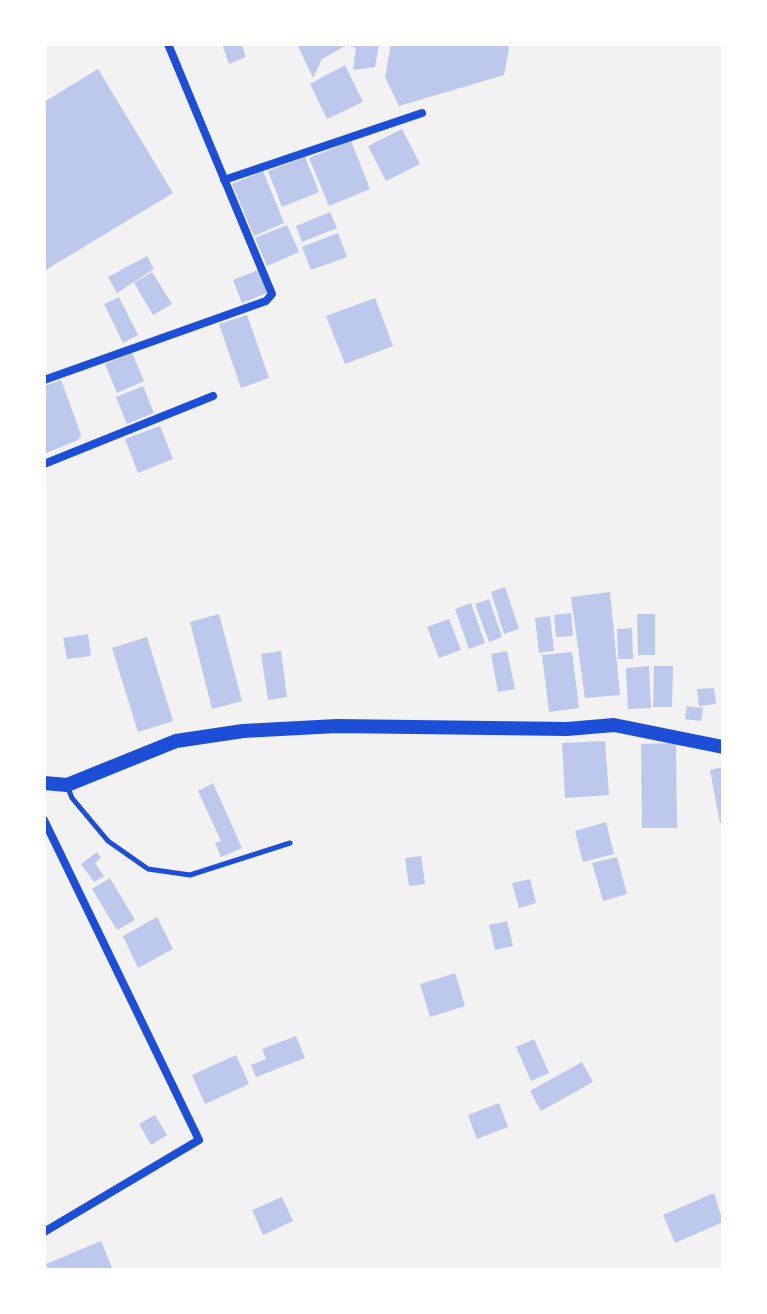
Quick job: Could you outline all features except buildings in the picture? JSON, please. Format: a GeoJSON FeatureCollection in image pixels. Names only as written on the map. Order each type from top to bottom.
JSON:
{"type":"FeatureCollection","features":[{"type":"Feature","properties":{"kind":"street"},"geometry":{"type":"LineString","coordinates":[[44,380],[266,301],[272,294],[168,44]]}},
{"type":"Feature","properties":{"kind":"street"},"geometry":{"type":"LineString","coordinates":[[224,180],[422,113]]}},
{"type":"Feature","properties":{"kind":"street"},"geometry":{"type":"LineString","coordinates":[[44,464],[213,396]]}},
{"type":"Feature","properties":{"kind":"street"},"geometry":{"type":"LineString","coordinates":[[44,783],[67,785],[176,741],[243,731],[337,726],[567,729],[614,725],[723,747]]}},
{"type":"Feature","properties":{"kind":"street"},"geometry":{"type":"LineString","coordinates":[[44,820],[199,1140],[44,1232]]}},
{"type":"Feature","properties":{"kind":"lane"},"geometry":{"type":"LineString","coordinates":[[67,785],[72,798],[108,841],[148,869],[190,875],[290,843]]}}]}
